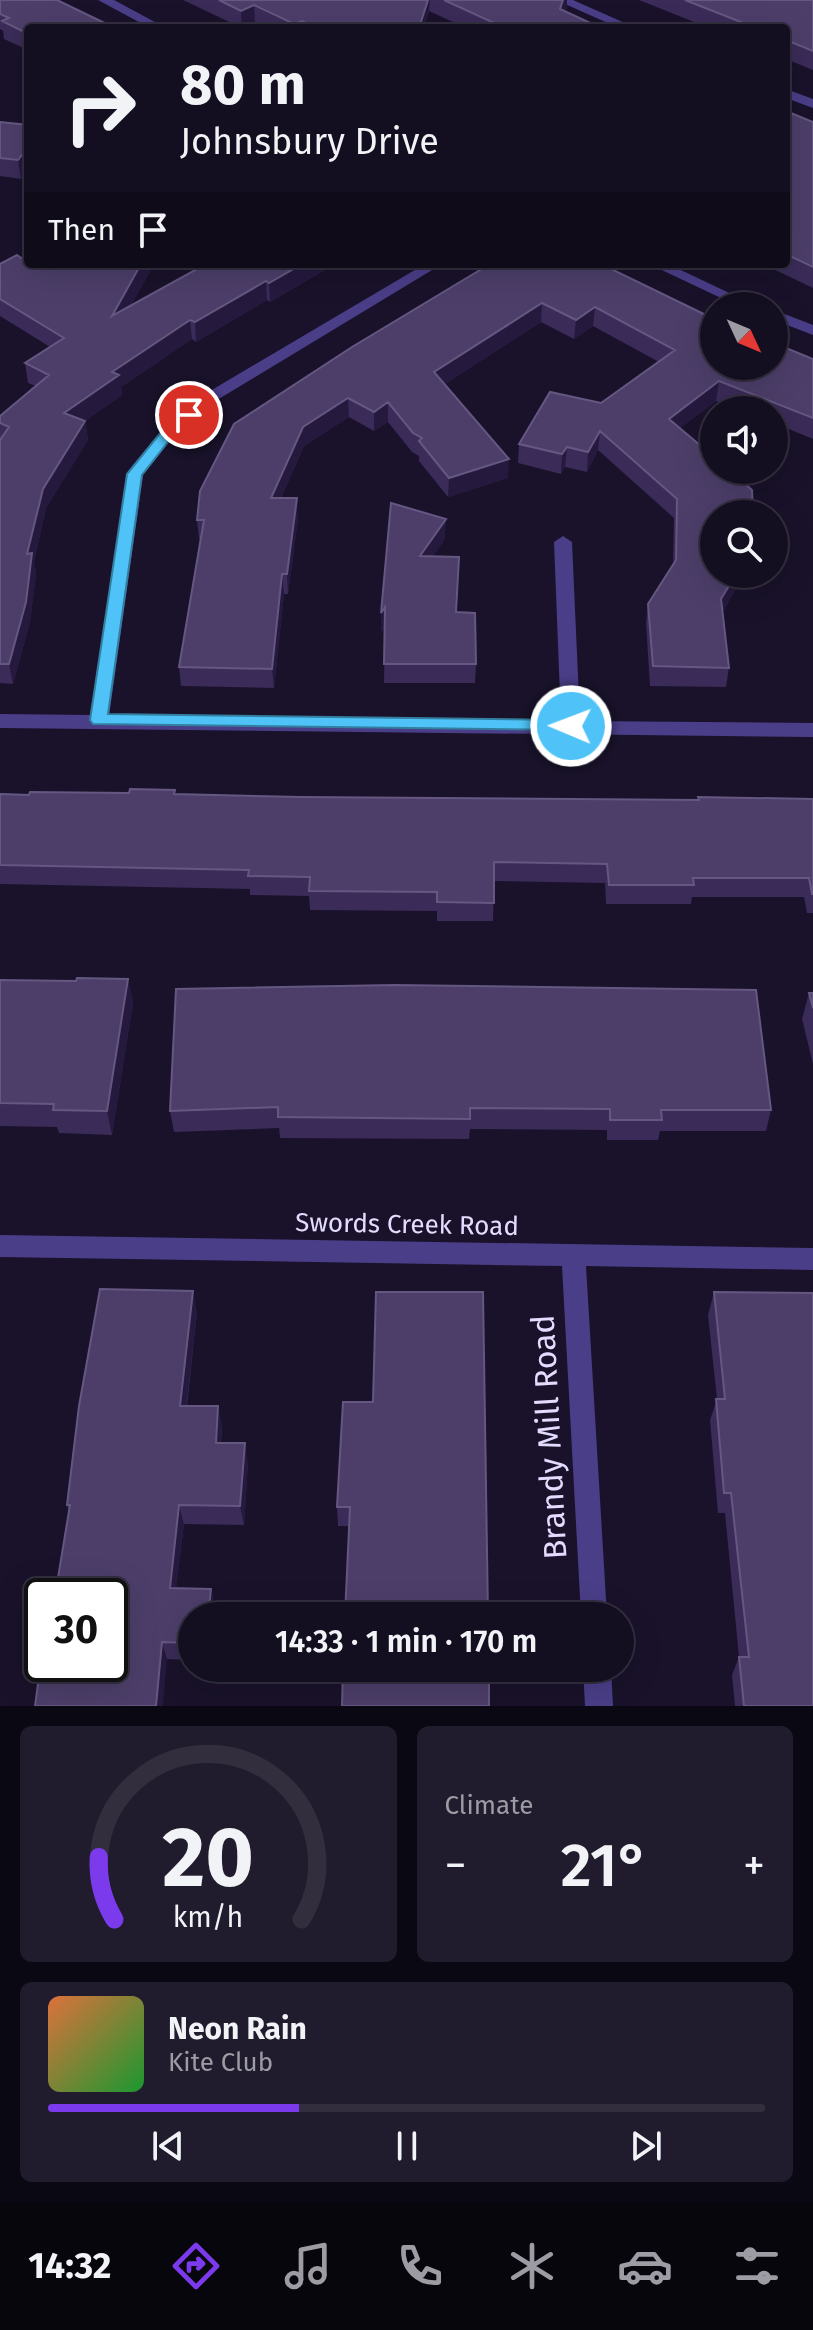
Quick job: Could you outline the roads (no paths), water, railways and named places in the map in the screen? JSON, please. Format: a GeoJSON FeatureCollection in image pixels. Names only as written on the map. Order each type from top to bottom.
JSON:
{"type":"FeatureCollection","features":[{"type":"Feature","properties":{"kind":"street"},"geometry":{"type":"LineString","coordinates":[[104,0],[152,24]]}},
{"type":"Feature","properties":{"kind":"street"},"geometry":{"type":"LineString","coordinates":[[562,0],[620,24]]}},
{"type":"Feature","properties":{"kind":"street"},"geometry":{"type":"LineString","coordinates":[[790,95],[813,104]]}},
{"type":"Feature","properties":{"kind":"street"},"geometry":{"type":"LineString","coordinates":[[99,720],[135,474],[167,434],[211,397],[428,268]]}},
{"type":"Feature","properties":{"kind":"street"},"geometry":{"type":"LineString","coordinates":[[665,268],[719,292]]}},
{"type":"Feature","properties":{"kind":"street"},"geometry":{"type":"LineString","coordinates":[[788,320],[813,330]]}},
{"type":"Feature","properties":{"kind":"street"},"geometry":{"type":"LineString","coordinates":[[563,542],[571,726]]}},
{"type":"Feature","properties":{"kind":"street"},"geometry":{"type":"LineString","coordinates":[[0,721],[813,730]]}},
{"type":"Feature","properties":{"kind":"street","name":"Swords Creek Road"},"geometry":{"type":"LineString","coordinates":[[0,1246],[813,1259]]}},
{"type":"Feature","properties":{"kind":"street","name":"Brandy Mill Road"},"geometry":{"type":"LineString","coordinates":[[573,1255],[593,1602]]}},
{"type":"Feature","properties":{"kind":"street"},"geometry":{"type":"LineString","coordinates":[[598,1682],[599,1706]]}}]}
